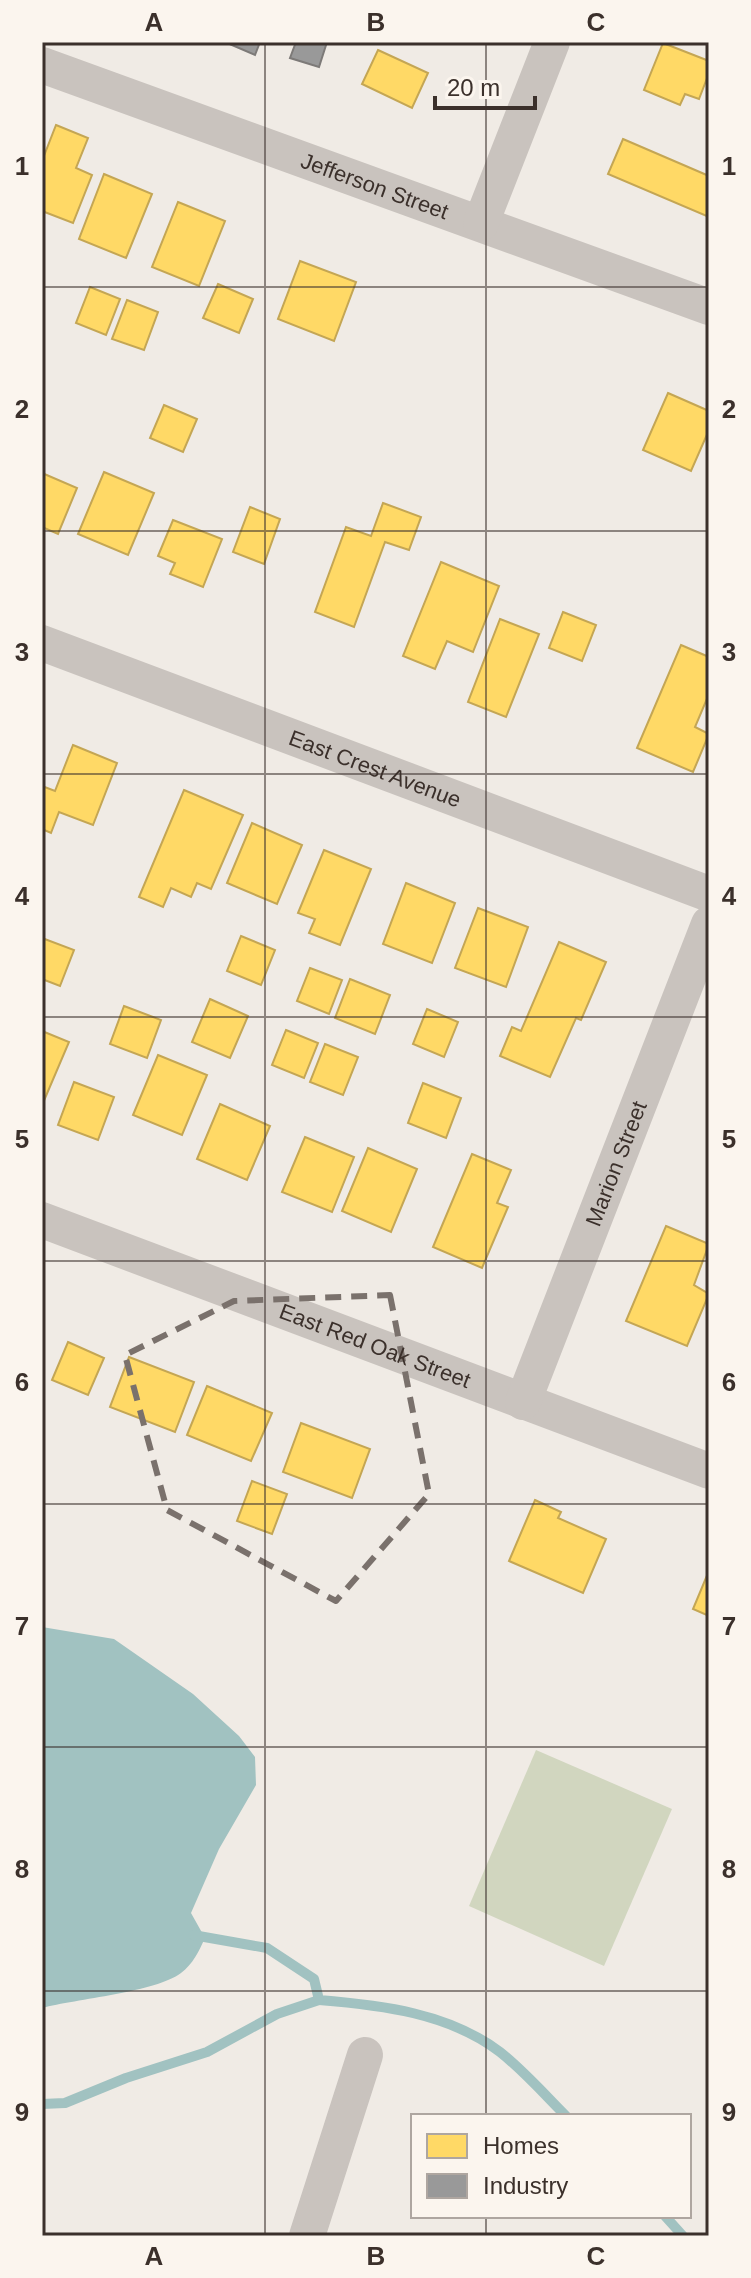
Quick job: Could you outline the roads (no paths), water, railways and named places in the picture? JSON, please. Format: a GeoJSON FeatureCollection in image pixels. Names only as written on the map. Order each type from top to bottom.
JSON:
{"type":"FeatureCollection","features":[{"type":"Feature","properties":{"kind":"street"},"geometry":{"type":"LineString","coordinates":[[481,223],[552,42]]}},
{"type":"Feature","properties":{"kind":"street","name":"Jefferson Street"},"geometry":{"type":"LineString","coordinates":[[42,65],[709,307]]}},
{"type":"Feature","properties":{"kind":"street","name":"East Crest Avenue"},"geometry":{"type":"LineString","coordinates":[[42,643],[709,894]]}},
{"type":"Feature","properties":{"kind":"street","name":"Marion Street"},"geometry":{"type":"LineString","coordinates":[[523,1402],[709,924]]}},
{"type":"Feature","properties":{"kind":"street","name":"East Red Oak Street"},"geometry":{"type":"LineString","coordinates":[[42,1220],[709,1471]]}},
{"type":"Feature","properties":{"kind":"street"},"geometry":{"type":"LineString","coordinates":[[307,2236],[365,2055]]}},
{"type":"Feature","properties":{"kind":"water"},"geometry":{"type":"Polygon","coordinates":[[[42,1627],[114,1639],[193,1694],[239,1736],[255,1757],[256,1785],[219,1849],[191,1913],[205,1938],[189,1966],[169,1980],[154,1985],[42,2008],[42,1627]]]}},
{"type":"Feature","properties":{"kind":"waterway"},"geometry":{"type":"LineString","coordinates":[[193,1935],[267,1948],[314,1979],[319,2000],[390,2008],[459,2028],[500,2052],[564,2114]]}},
{"type":"Feature","properties":{"kind":"waterway"},"geometry":{"type":"LineString","coordinates":[[42,2104],[65,2103],[126,2078],[207,2052],[277,2014],[319,2000]]}},
{"type":"Feature","properties":{"kind":"waterway"},"geometry":{"type":"LineString","coordinates":[[667,2218],[683,2236]]}}]}
